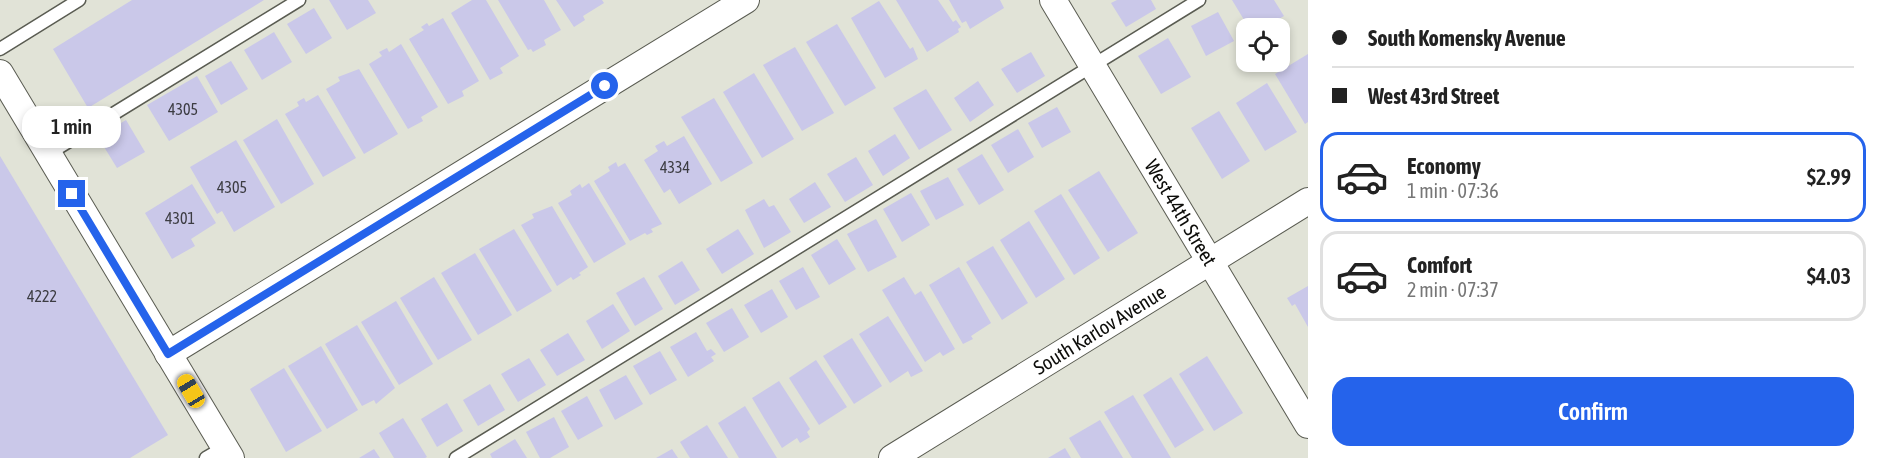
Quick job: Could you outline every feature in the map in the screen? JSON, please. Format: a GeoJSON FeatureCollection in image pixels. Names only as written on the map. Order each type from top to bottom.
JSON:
{"type":"FeatureCollection","features":[{"type":"Feature","properties":{"kind":"street"},"geometry":{"type":"LineString","coordinates":[[168,354],[746,0]]}},
{"type":"Feature","properties":{"kind":"street","name":"West 44th Street"},"geometry":{"type":"LineString","coordinates":[[1053,0],[1308,425]]}},
{"type":"Feature","properties":{"kind":"street"},"geometry":{"type":"LineString","coordinates":[[0,73],[168,354],[221,454]]}},
{"type":"Feature","properties":{"kind":"street","name":"South Karlov Avenue"},"geometry":{"type":"LineString","coordinates":[[892,458],[1308,201]]}},
{"type":"Feature","properties":{"kind":"lane"},"geometry":{"type":"LineString","coordinates":[[0,48],[79,0]]}},
{"type":"Feature","properties":{"kind":"lane"},"geometry":{"type":"LineString","coordinates":[[48,154],[299,0]]}},
{"type":"Feature","properties":{"kind":"lane"},"geometry":{"type":"LineString","coordinates":[[456,458],[1199,0]]}},
{"type":"Feature","properties":{"kind":"building"},"geometry":{"type":"Polygon","coordinates":[[[132,0],[264,0],[88,108],[53,49],[132,0]]]}},
{"type":"Feature","properties":{"kind":"building"},"geometry":{"type":"Polygon","coordinates":[[[329,0],[368,0],[376,13],[347,30],[329,0]]]}},
{"type":"Feature","properties":{"kind":"building"},"geometry":{"type":"Polygon","coordinates":[[[472,0],[486,0],[519,56],[500,68],[503,73],[490,80],[451,13],[472,0]]]}},
{"type":"Feature","properties":{"kind":"building"},"geometry":{"type":"Polygon","coordinates":[[[498,0],[544,0],[561,30],[544,40],[546,45],[533,52],[531,49],[528,50],[498,0]]]}},
{"type":"Feature","properties":{"kind":"building"},"geometry":{"type":"Polygon","coordinates":[[[556,0],[602,0],[604,3],[583,16],[585,20],[574,27],[556,0]]]}},
{"type":"Feature","properties":{"kind":"building"},"geometry":{"type":"Polygon","coordinates":[[[896,0],[938,0],[953,22],[956,20],[961,27],[958,29],[959,32],[927,52],[896,0]]]}},
{"type":"Feature","properties":{"kind":"building"},"geometry":{"type":"Polygon","coordinates":[[[949,0],[1000,0],[1004,8],[970,29],[966,21],[962,23],[949,0]]]}},
{"type":"Feature","properties":{"kind":"building"},"geometry":{"type":"Polygon","coordinates":[[[1117,0],[1151,0],[1156,9],[1126,27],[1111,3],[1117,0]]]}},
{"type":"Feature","properties":{"kind":"building"},"geometry":{"type":"Polygon","coordinates":[[[1232,0],[1274,0],[1284,16],[1280,18],[1243,18],[1232,0]]]}},
{"type":"Feature","properties":{"kind":"building"},"geometry":{"type":"Polygon","coordinates":[[[879,1],[910,49],[913,47],[918,59],[885,78],[851,18],[879,1]]]}},
{"type":"Feature","properties":{"kind":"building"},"geometry":{"type":"Polygon","coordinates":[[[314,8],[332,38],[306,54],[287,24],[314,8]]]}},
{"type":"Feature","properties":{"kind":"building"},"geometry":{"type":"Polygon","coordinates":[[[1218,12],[1234,41],[1206,56],[1191,26],[1218,12]]]}},
{"type":"Feature","properties":{"kind":"building"},"geometry":{"type":"Polygon","coordinates":[[[443,18],[479,81],[462,91],[464,96],[448,104],[409,39],[424,30],[421,27],[427,23],[429,26],[443,18]]]}},
{"type":"Feature","properties":{"kind":"building"},"geometry":{"type":"Polygon","coordinates":[[[837,24],[876,88],[845,106],[806,42],[837,24]]]}},
{"type":"Feature","properties":{"kind":"building"},"geometry":{"type":"Polygon","coordinates":[[[274,32],[292,62],[262,80],[244,50],[274,32]]]}},
{"type":"Feature","properties":{"kind":"building"},"geometry":{"type":"Polygon","coordinates":[[[1168,38],[1191,77],[1161,94],[1138,56],[1168,38]]]}},
{"type":"Feature","properties":{"kind":"building"},"geometry":{"type":"Polygon","coordinates":[[[401,44],[438,107],[421,117],[423,121],[408,129],[369,64],[382,56],[379,52],[387,48],[389,52],[401,44]]]}},
{"type":"Feature","properties":{"kind":"building"},"geometry":{"type":"Polygon","coordinates":[[[795,47],[834,113],[802,131],[763,65],[795,47]]]}},
{"type":"Feature","properties":{"kind":"building"},"geometry":{"type":"Polygon","coordinates":[[[1031,52],[1045,76],[1017,93],[1001,69],[1031,52]]]}},
{"type":"Feature","properties":{"kind":"building"},"geometry":{"type":"Polygon","coordinates":[[[1308,54],[1308,122],[1305,124],[1275,74],[1290,72],[1290,65],[1308,54]]]}},
{"type":"Feature","properties":{"kind":"building"},"geometry":{"type":"Polygon","coordinates":[[[231,61],[248,89],[221,105],[205,76],[231,61]]]}},
{"type":"Feature","properties":{"kind":"building"},"geometry":{"type":"Polygon","coordinates":[[[359,69],[398,134],[364,154],[326,89],[340,81],[338,77],[359,69]]]}},
{"type":"Feature","properties":{"kind":"building"},"geometry":{"type":"Polygon","coordinates":[[[754,73],[794,139],[762,158],[723,92],[754,73]]]}},
{"type":"Feature","properties":{"kind":"building"},"geometry":{"type":"Polygon","coordinates":[[[197,76],[218,112],[169,141],[147,105],[197,76]]]}},
{"type":"Feature","properties":{"kind":"building"},"geometry":{"type":"Polygon","coordinates":[[[978,81],[994,105],[970,122],[954,98],[978,81]]]}},
{"type":"Feature","properties":{"kind":"building"},"geometry":{"type":"Polygon","coordinates":[[[1267,83],[1297,132],[1265,151],[1236,103],[1267,83]]]}},
{"type":"Feature","properties":{"kind":"building"},"geometry":{"type":"Polygon","coordinates":[[[926,89],[952,130],[919,150],[893,108],[926,89]]]}},
{"type":"Feature","properties":{"kind":"building"},"geometry":{"type":"Polygon","coordinates":[[[318,95],[356,158],[323,177],[285,114],[299,106],[297,102],[304,98],[306,102],[318,95]]]}},
{"type":"Feature","properties":{"kind":"building"},"geometry":{"type":"Polygon","coordinates":[[[714,98],[753,163],[721,182],[681,117],[714,98]]]}},
{"type":"Feature","properties":{"kind":"building"},"geometry":{"type":"Polygon","coordinates":[[[1057,107],[1071,132],[1042,148],[1028,123],[1057,107]]]}},
{"type":"Feature","properties":{"kind":"building"},"geometry":{"type":"Polygon","coordinates":[[[1219,111],[1250,161],[1222,179],[1191,128],[1219,111]]]}},
{"type":"Feature","properties":{"kind":"building"},"geometry":{"type":"Polygon","coordinates":[[[277,119],[314,184],[281,204],[243,140],[277,119]]]}},
{"type":"Feature","properties":{"kind":"building"},"geometry":{"type":"Polygon","coordinates":[[[126,120],[145,152],[117,168],[98,137],[126,120]]]}},
{"type":"Feature","properties":{"kind":"building"},"geometry":{"type":"Polygon","coordinates":[[[1018,129],[1034,157],[1008,173],[991,145],[1018,129]]]}},
{"type":"Feature","properties":{"kind":"building"},"geometry":{"type":"Polygon","coordinates":[[[895,134],[910,158],[883,176],[868,151],[895,134]]]}},
{"type":"Feature","properties":{"kind":"building"},"geometry":{"type":"Polygon","coordinates":[[[684,136],[712,184],[679,204],[670,189],[664,193],[644,160],[658,151],[655,146],[664,141],[667,146],[684,136]]]}},
{"type":"Feature","properties":{"kind":"building"},"geometry":{"type":"Polygon","coordinates":[[[236,140],[275,207],[234,232],[222,211],[217,214],[190,167],[236,140]]]}},
{"type":"Feature","properties":{"kind":"building"},"geometry":{"type":"Polygon","coordinates":[[[982,154],[1004,190],[979,205],[957,169],[982,154]]]}},
{"type":"Feature","properties":{"kind":"building"},"geometry":{"type":"Polygon","coordinates":[[[0,156],[168,435],[130,458],[0,458],[0,156]]]}},
{"type":"Feature","properties":{"kind":"building"},"geometry":{"type":"Polygon","coordinates":[[[856,157],[873,185],[845,202],[827,174],[856,157]]]}},
{"type":"Feature","properties":{"kind":"building"},"geometry":{"type":"Polygon","coordinates":[[[616,162],[618,167],[625,163],[662,224],[651,229],[653,232],[647,235],[645,233],[630,241],[594,181],[610,171],[608,167],[616,162]]]}},
{"type":"Feature","properties":{"kind":"building"},"geometry":{"type":"Polygon","coordinates":[[[1099,171],[1138,233],[1108,252],[1068,190],[1099,171]]]}},
{"type":"Feature","properties":{"kind":"building"},"geometry":{"type":"Polygon","coordinates":[[[948,177],[964,205],[936,220],[920,191],[948,177]]]}},
{"type":"Feature","properties":{"kind":"building"},"geometry":{"type":"Polygon","coordinates":[[[815,182],[831,207],[804,223],[789,199],[815,182]]]}},
{"type":"Feature","properties":{"kind":"building"},"geometry":{"type":"Polygon","coordinates":[[[589,183],[626,244],[594,263],[558,203],[572,195],[570,191],[580,184],[582,188],[589,183]]]}},
{"type":"Feature","properties":{"kind":"building"},"geometry":{"type":"Polygon","coordinates":[[[192,184],[216,223],[191,239],[195,246],[172,259],[145,213],[192,184]]]}},
{"type":"Feature","properties":{"kind":"building"},"geometry":{"type":"Polygon","coordinates":[[[911,193],[930,225],[902,242],[883,209],[911,193]]]}},
{"type":"Feature","properties":{"kind":"building"},"geometry":{"type":"Polygon","coordinates":[[[1061,194],[1100,258],[1074,275],[1034,211],[1061,194]]]}},
{"type":"Feature","properties":{"kind":"building"},"geometry":{"type":"Polygon","coordinates":[[[764,199],[769,207],[774,205],[791,232],[764,248],[745,210],[764,199]]]}},
{"type":"Feature","properties":{"kind":"building"},"geometry":{"type":"Polygon","coordinates":[[[552,206],[588,267],[573,280],[571,277],[557,286],[521,225],[534,218],[532,214],[552,206]]]}},
{"type":"Feature","properties":{"kind":"building"},"geometry":{"type":"Polygon","coordinates":[[[876,219],[897,257],[868,272],[847,234],[876,219]]]}},
{"type":"Feature","properties":{"kind":"building"},"geometry":{"type":"Polygon","coordinates":[[[1029,221],[1065,279],[1036,298],[1000,240],[1029,221]]]}},
{"type":"Feature","properties":{"kind":"building"},"geometry":{"type":"Polygon","coordinates":[[[514,229],[552,291],[517,312],[479,249],[514,229]]]}},
{"type":"Feature","properties":{"kind":"building"},"geometry":{"type":"Polygon","coordinates":[[[738,229],[754,254],[722,274],[706,249],[738,229]]]}},
{"type":"Feature","properties":{"kind":"building"},"geometry":{"type":"Polygon","coordinates":[[[837,239],[856,269],[829,285],[811,255],[837,239]]]}},
{"type":"Feature","properties":{"kind":"building"},"geometry":{"type":"Polygon","coordinates":[[[993,246],[1028,303],[1002,320],[966,262],[993,246]]]}},
{"type":"Feature","properties":{"kind":"building"},"geometry":{"type":"Polygon","coordinates":[[[475,253],[512,315],[478,335],[441,273],[475,253]]]}},
{"type":"Feature","properties":{"kind":"building"},"geometry":{"type":"Polygon","coordinates":[[[682,261],[700,290],[675,305],[658,276],[682,261]]]}},
{"type":"Feature","properties":{"kind":"building"},"geometry":{"type":"Polygon","coordinates":[[[803,267],[820,297],[796,310],[779,281],[803,267]]]}},
{"type":"Feature","properties":{"kind":"building"},"geometry":{"type":"Polygon","coordinates":[[[959,267],[991,323],[971,336],[973,339],[963,344],[929,285],[959,267]]]}},
{"type":"Feature","properties":{"kind":"building"},"geometry":{"type":"Polygon","coordinates":[[[434,277],[472,340],[438,360],[400,298],[434,277]]]}},
{"type":"Feature","properties":{"kind":"building"},"geometry":{"type":"Polygon","coordinates":[[[644,277],[663,309],[635,326],[616,293],[644,277]]]}},
{"type":"Feature","properties":{"kind":"building"},"geometry":{"type":"Polygon","coordinates":[[[904,277],[915,295],[921,291],[955,349],[943,356],[940,352],[925,362],[882,290],[904,277]]]}},
{"type":"Feature","properties":{"kind":"building"},"geometry":{"type":"Polygon","coordinates":[[[1308,286],[1308,327],[1295,304],[1292,306],[1287,298],[1308,286]]]}},
{"type":"Feature","properties":{"kind":"building"},"geometry":{"type":"Polygon","coordinates":[[[772,289],[788,317],[761,333],[744,305],[772,289]]]}},
{"type":"Feature","properties":{"kind":"building"},"geometry":{"type":"Polygon","coordinates":[[[396,301],[433,364],[399,385],[361,322],[396,301]]]}},
{"type":"Feature","properties":{"kind":"building"},"geometry":{"type":"Polygon","coordinates":[[[613,304],[630,331],[602,349],[586,321],[613,304]]]}},
{"type":"Feature","properties":{"kind":"building"},"geometry":{"type":"Polygon","coordinates":[[[732,308],[749,337],[724,352],[706,323],[732,308]]]}},
{"type":"Feature","properties":{"kind":"building"},"geometry":{"type":"Polygon","coordinates":[[[888,316],[923,371],[911,377],[908,371],[890,383],[859,334],[888,316]]]}},
{"type":"Feature","properties":{"kind":"building"},"geometry":{"type":"Polygon","coordinates":[[[357,325],[395,388],[376,404],[374,400],[362,406],[325,344],[357,325]]]}},
{"type":"Feature","properties":{"kind":"building"},"geometry":{"type":"Polygon","coordinates":[[[696,332],[707,351],[711,349],[716,354],[711,357],[714,361],[688,377],[670,347],[696,332]]]}},
{"type":"Feature","properties":{"kind":"building"},"geometry":{"type":"Polygon","coordinates":[[[568,333],[585,360],[557,376],[540,350],[568,333]]]}},
{"type":"Feature","properties":{"kind":"building"},"geometry":{"type":"Polygon","coordinates":[[[852,338],[882,386],[854,404],[823,356],[852,338]]]}},
{"type":"Feature","properties":{"kind":"building"},"geometry":{"type":"Polygon","coordinates":[[[321,346],[358,410],[327,429],[288,366],[321,346]]]}},
{"type":"Feature","properties":{"kind":"building"},"geometry":{"type":"Polygon","coordinates":[[[660,351],[677,380],[650,395],[633,366],[660,351]]]}},
{"type":"Feature","properties":{"kind":"building"},"geometry":{"type":"Polygon","coordinates":[[[1207,356],[1243,413],[1214,431],[1179,374],[1207,356]]]}},
{"type":"Feature","properties":{"kind":"building"},"geometry":{"type":"Polygon","coordinates":[[[529,358],[546,385],[518,402],[501,374],[529,358]]]}},
{"type":"Feature","properties":{"kind":"building"},"geometry":{"type":"Polygon","coordinates":[[[816,360],[847,407],[819,425],[789,378],[816,360]]]}},
{"type":"Feature","properties":{"kind":"building"},"geometry":{"type":"Polygon","coordinates":[[[284,368],[322,431],[286,452],[250,389],[284,368]]]}},
{"type":"Feature","properties":{"kind":"building"},"geometry":{"type":"Polygon","coordinates":[[[626,375],[643,404],[615,420],[599,390],[626,375]]]}},
{"type":"Feature","properties":{"kind":"building"},"geometry":{"type":"Polygon","coordinates":[[[1171,377],[1204,430],[1175,448],[1143,395],[1171,377]]]}},
{"type":"Feature","properties":{"kind":"building"},"geometry":{"type":"Polygon","coordinates":[[[779,381],[810,429],[807,432],[810,437],[800,443],[797,438],[782,448],[752,398],[779,381]]]}},
{"type":"Feature","properties":{"kind":"building"},"geometry":{"type":"Polygon","coordinates":[[[490,384],[505,410],[478,426],[463,400],[490,384]]]}},
{"type":"Feature","properties":{"kind":"building"},"geometry":{"type":"Polygon","coordinates":[[[1133,395],[1171,458],[1132,458],[1104,412],[1133,395]]]}},
{"type":"Feature","properties":{"kind":"building"},"geometry":{"type":"Polygon","coordinates":[[[587,396],[603,426],[578,440],[561,411],[587,396]]]}},
{"type":"Feature","properties":{"kind":"building"},"geometry":{"type":"Polygon","coordinates":[[[447,403],[463,431],[437,447],[421,419],[447,403]]]}},
{"type":"Feature","properties":{"kind":"building"},"geometry":{"type":"Polygon","coordinates":[[[745,406],[777,458],[739,458],[718,423],[745,406]]]}},
{"type":"Feature","properties":{"kind":"building"},"geometry":{"type":"Polygon","coordinates":[[[554,417],[569,447],[550,458],[540,458],[526,432],[554,417]]]}},
{"type":"Feature","properties":{"kind":"building"},"geometry":{"type":"Polygon","coordinates":[[[403,418],[427,457],[394,458],[379,433],[403,418]]]}},
{"type":"Feature","properties":{"kind":"building"},"geometry":{"type":"Polygon","coordinates":[[[1100,420],[1123,458],[1081,458],[1069,438],[1100,420]]]}},
{"type":"Feature","properties":{"kind":"building"},"geometry":{"type":"Polygon","coordinates":[[[707,425],[728,458],[690,458],[680,442],[707,425]]]}},
{"type":"Feature","properties":{"kind":"building"},"geometry":{"type":"Polygon","coordinates":[[[515,439],[527,458],[492,458],[490,454],[515,439]]]}},
{"type":"Feature","properties":{"kind":"building"},"geometry":{"type":"Polygon","coordinates":[[[1065,448],[1071,458],[1048,458],[1065,448]]]}},
{"type":"Feature","properties":{"kind":"building"},"geometry":{"type":"Polygon","coordinates":[[[374,449],[380,458],[359,458],[374,449]]]}},
{"type":"Feature","properties":{"kind":"building"},"geometry":{"type":"Polygon","coordinates":[[[672,449],[678,458],[656,458],[672,449]]]}},
{"type":"Feature","properties":{"kind":"route"},"geometry":{"type":"LineString","coordinates":[[72,194],[168,354],[605,86]]}}]}
